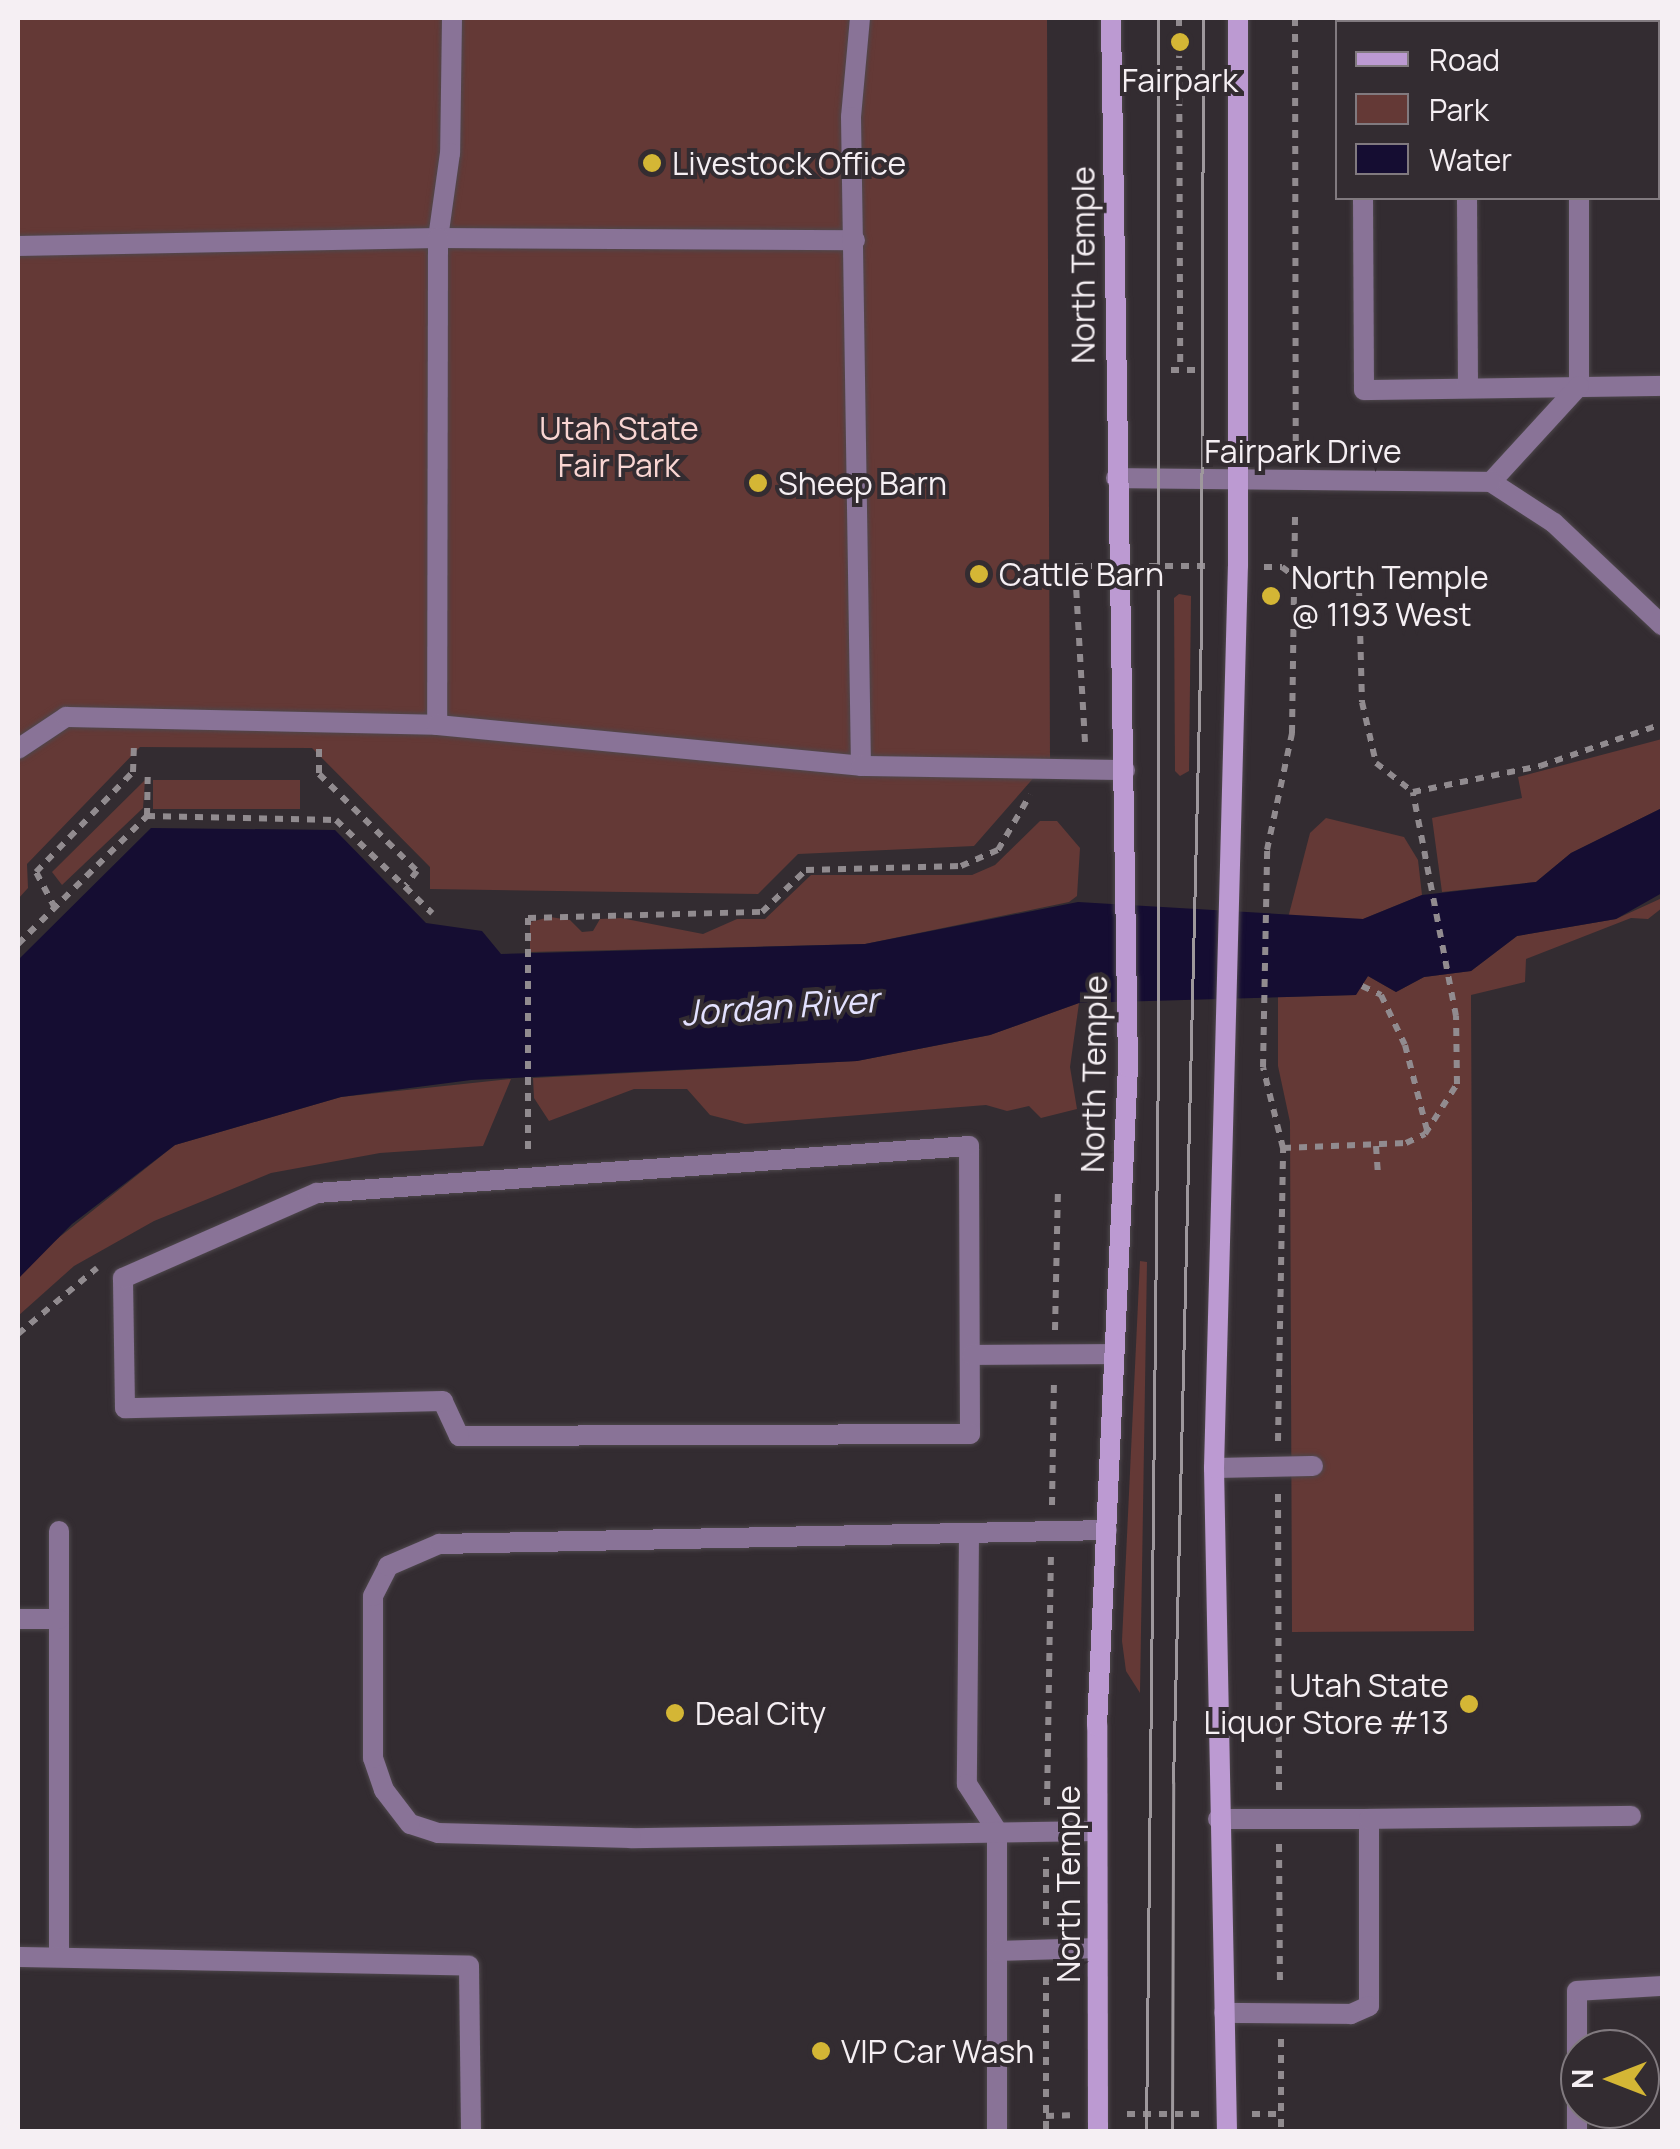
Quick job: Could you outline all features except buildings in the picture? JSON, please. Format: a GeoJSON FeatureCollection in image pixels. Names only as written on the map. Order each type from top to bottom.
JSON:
{"type":"FeatureCollection","features":[{"type":"Feature","properties":{"kind":"main road","name":"North Temple"},"geometry":{"type":"LineString","coordinates":[[1098,2123],[1098,1831],[1106,1530],[1128,1067],[1125,770],[1116,566],[1111,18]]}},
{"type":"Feature","properties":{"kind":"main road"},"geometry":{"type":"LineString","coordinates":[[1227,2123],[1214,1468],[1238,566],[1238,18]]}},
{"type":"Feature","properties":{"kind":"street"},"geometry":{"type":"LineString","coordinates":[[437,726],[438,238],[450,153],[452,18]]}},
{"type":"Feature","properties":{"kind":"street"},"geometry":{"type":"LineString","coordinates":[[860,18],[851,117],[861,766]]}},
{"type":"Feature","properties":{"kind":"street"},"geometry":{"type":"LineString","coordinates":[[1363,200],[1364,390],[1662,386]]}},
{"type":"Feature","properties":{"kind":"street"},"geometry":{"type":"LineString","coordinates":[[1467,200],[1468,388]]}},
{"type":"Feature","properties":{"kind":"street"},"geometry":{"type":"LineString","coordinates":[[1579,200],[1579,386],[1491,482],[1554,523],[1662,625]]}},
{"type":"Feature","properties":{"kind":"street"},"geometry":{"type":"LineString","coordinates":[[18,246],[438,238],[855,240]]}},
{"type":"Feature","properties":{"kind":"street","name":"Fairpark Drive"},"geometry":{"type":"LineString","coordinates":[[1116,478],[1491,482]]}},
{"type":"Feature","properties":{"kind":"street"},"geometry":{"type":"LineString","coordinates":[[18,749],[66,718],[134,719],[437,726],[861,766],[1125,770]]}},
{"type":"Feature","properties":{"kind":"street"},"geometry":{"type":"LineString","coordinates":[[970,1146],[972,1355],[970,1434],[459,1436],[443,1401],[125,1408],[122,1278],[317,1193],[970,1146]]}},
{"type":"Feature","properties":{"kind":"street"},"geometry":{"type":"LineString","coordinates":[[972,1355],[1114,1354]]}},
{"type":"Feature","properties":{"kind":"street"},"geometry":{"type":"LineString","coordinates":[[1214,1468],[1313,1466]]}},
{"type":"Feature","properties":{"kind":"street"},"geometry":{"type":"LineString","coordinates":[[1098,1831],[631,1838],[438,1833],[410,1824],[384,1790],[373,1758],[374,1596],[378,1578],[408,1552],[440,1544],[1106,1530]]}},
{"type":"Feature","properties":{"kind":"street"},"geometry":{"type":"LineString","coordinates":[[59,1531],[59,1956]]}},
{"type":"Feature","properties":{"kind":"street"},"geometry":{"type":"LineString","coordinates":[[969,1534],[967,1784],[998,1831],[997,2132]]}},
{"type":"Feature","properties":{"kind":"street"},"geometry":{"type":"LineString","coordinates":[[18,1620],[59,1618]]}},
{"type":"Feature","properties":{"kind":"street"},"geometry":{"type":"LineString","coordinates":[[1218,1819],[1631,1816]]}},
{"type":"Feature","properties":{"kind":"street"},"geometry":{"type":"LineString","coordinates":[[1224,2013],[1351,2014],[1369,2006],[1369,1819]]}},
{"type":"Feature","properties":{"kind":"street"},"geometry":{"type":"LineString","coordinates":[[997,1951],[1098,1948]]}},
{"type":"Feature","properties":{"kind":"street"},"geometry":{"type":"LineString","coordinates":[[18,1957],[469,1966],[471,2132]]}},
{"type":"Feature","properties":{"kind":"street"},"geometry":{"type":"LineString","coordinates":[[1577,2132],[1577,1991],[1662,1986]]}},
{"type":"Feature","properties":{"kind":"path"},"geometry":{"type":"LineString","coordinates":[[1180,18],[1176,370],[1196,370]]}},
{"type":"Feature","properties":{"kind":"path"},"geometry":{"type":"LineString","coordinates":[[1295,18],[1296,406]]}},
{"type":"Feature","properties":{"kind":"path"},"geometry":{"type":"LineString","coordinates":[[1281,2132],[1278,1466],[1283,1148],[1264,1067],[1267,850],[1292,733],[1294,554]]}},
{"type":"Feature","properties":{"kind":"path"},"geometry":{"type":"LineString","coordinates":[[1087,768],[1075,566],[1282,567],[1294,576],[1346,573],[1359,588],[1362,702],[1376,763],[1413,792],[1423,826],[1456,1016],[1458,1084],[1428,1131],[1406,1143],[1283,1148]]}},
{"type":"Feature","properties":{"kind":"path"},"geometry":{"type":"LineString","coordinates":[[54,908],[36,872],[133,772],[134,719]]}},
{"type":"Feature","properties":{"kind":"path"},"geometry":{"type":"LineString","coordinates":[[318,723],[319,774],[416,872],[406,885]]}},
{"type":"Feature","properties":{"kind":"path"},"geometry":{"type":"LineString","coordinates":[[1413,792],[1540,766],[1662,724]]}},
{"type":"Feature","properties":{"kind":"path"},"geometry":{"type":"LineString","coordinates":[[148,776],[148,816]]}},
{"type":"Feature","properties":{"kind":"path"},"geometry":{"type":"LineString","coordinates":[[528,1098],[526,952],[532,915],[762,912],[806,870],[980,860],[1007,841],[1028,799]]}},
{"type":"Feature","properties":{"kind":"path"},"geometry":{"type":"LineString","coordinates":[[18,944],[148,816],[336,820],[432,913]]}},
{"type":"Feature","properties":{"kind":"path"},"geometry":{"type":"LineString","coordinates":[[1362,986],[1381,994],[1404,1045],[1428,1131]]}},
{"type":"Feature","properties":{"kind":"path"},"geometry":{"type":"LineString","coordinates":[[1376,1146],[1378,1177]]}},
{"type":"Feature","properties":{"kind":"path"},"geometry":{"type":"LineString","coordinates":[[1046,2132],[1046,1831],[1058,1186]]}},
{"type":"Feature","properties":{"kind":"path"},"geometry":{"type":"LineString","coordinates":[[1046,2116],[1098,2123],[1227,2123],[1281,2114]]}},
{"type":"Feature","properties":{"kind":"green space","name":"Utah State Fair Park"},"geometry":{"type":"Polygon","coordinates":[[[18,18],[1047,18],[1050,759],[974,846],[798,854],[758,894],[430,889],[430,867],[312,748],[140,747],[27,864],[28,888],[18,899],[18,18]]]}},
{"type":"Feature","properties":{"kind":"green space"},"geometry":{"type":"Polygon","coordinates":[[[1179,594],[1191,596],[1189,771],[1180,776],[1175,771],[1174,598],[1179,594]]]}},
{"type":"Feature","properties":{"kind":"green space"},"geometry":{"type":"Polygon","coordinates":[[[1662,739],[1662,808],[1571,853],[1536,882],[1442,892],[1432,818],[1522,798],[1518,777],[1662,739]]]}},
{"type":"Feature","properties":{"kind":"green space"},"geometry":{"type":"Polygon","coordinates":[[[145,780],[143,808],[62,885],[52,872],[145,780]]]}},
{"type":"Feature","properties":{"kind":"green space"},"geometry":{"type":"Polygon","coordinates":[[[153,780],[300,780],[300,809],[153,809],[153,780]]]}},
{"type":"Feature","properties":{"kind":"green space"},"geometry":{"type":"Polygon","coordinates":[[[1326,818],[1404,837],[1418,860],[1422,895],[1363,919],[1288,918],[1310,833],[1326,818]]]}},
{"type":"Feature","properties":{"kind":"green space"},"geometry":{"type":"Polygon","coordinates":[[[1040,821],[1057,821],[1080,848],[1077,896],[1069,902],[865,944],[530,952],[530,922],[550,917],[570,920],[582,932],[593,931],[600,919],[621,918],[703,934],[737,919],[765,919],[811,875],[972,875],[995,865],[1040,821]]]}},
{"type":"Feature","properties":{"kind":"green space"},"geometry":{"type":"Polygon","coordinates":[[[1662,898],[1662,908],[1648,919],[1631,918],[1526,959],[1525,982],[1471,995],[1474,1631],[1292,1632],[1290,1122],[1278,1066],[1278,997],[1355,995],[1368,976],[1396,992],[1424,977],[1471,971],[1517,936],[1616,919],[1662,898]]]}},
{"type":"Feature","properties":{"kind":"green space"},"geometry":{"type":"Polygon","coordinates":[[[1079,1003],[1070,1067],[1077,1109],[1041,1118],[1029,1106],[1007,1111],[986,1105],[745,1124],[710,1115],[687,1089],[634,1089],[549,1121],[534,1098],[533,1078],[857,1061],[990,1035],[1079,1003]]]}},
{"type":"Feature","properties":{"kind":"green space"},"geometry":{"type":"Polygon","coordinates":[[[511,1079],[483,1146],[380,1153],[271,1173],[154,1221],[74,1266],[18,1316],[18,1278],[37,1255],[175,1145],[341,1097],[511,1079]]]}},
{"type":"Feature","properties":{"kind":"green space"},"geometry":{"type":"Polygon","coordinates":[[[1140,1261],[1147,1262],[1140,1693],[1126,1671],[1122,1641],[1140,1261]]]}},
{"type":"Feature","properties":{"kind":"water","name":"Jordan River"},"geometry":{"type":"Polygon","coordinates":[[[1662,808],[1662,893],[1616,919],[1517,936],[1471,971],[1424,977],[1396,992],[1368,976],[1356,995],[1079,1003],[990,1035],[857,1061],[471,1080],[341,1097],[175,1145],[72,1224],[18,1279],[18,960],[151,828],[335,830],[426,923],[482,931],[501,954],[865,944],[1078,902],[1363,919],[1422,895],[1536,882],[1571,853],[1662,808]]]}},
{"type":"Feature","properties":{"kind":"tram line"},"geometry":{"type":"LineString","coordinates":[[1146,2132],[1158,1066],[1158,18]]}},
{"type":"Feature","properties":{"kind":"tram line"},"geometry":{"type":"LineString","coordinates":[[1172,2132],[1173,1783],[1201,630],[1203,18]]}},
{"type":"Feature","properties":{"kind":"place","name":"Fairpark"},"geometry":{"type":"Point","coordinates":[1180,42]}},
{"type":"Feature","properties":{"kind":"place","name":"Livestock Office"},"geometry":{"type":"Point","coordinates":[652,163]}},
{"type":"Feature","properties":{"kind":"place","name":"Sheep Barn"},"geometry":{"type":"Point","coordinates":[758,483]}},
{"type":"Feature","properties":{"kind":"place","name":"Cattle Barn"},"geometry":{"type":"Point","coordinates":[979,574]}},
{"type":"Feature","properties":{"kind":"place","name":"North Temple @ 1193 West"},"geometry":{"type":"Point","coordinates":[1271,596]}},
{"type":"Feature","properties":{"kind":"place","name":"Utah State Liquor Store #13"},"geometry":{"type":"Point","coordinates":[1469,1704]}},
{"type":"Feature","properties":{"kind":"place","name":"Deal City"},"geometry":{"type":"Point","coordinates":[675,1713]}},
{"type":"Feature","properties":{"kind":"place","name":"VIP Car Wash"},"geometry":{"type":"Point","coordinates":[821,2051]}}]}
